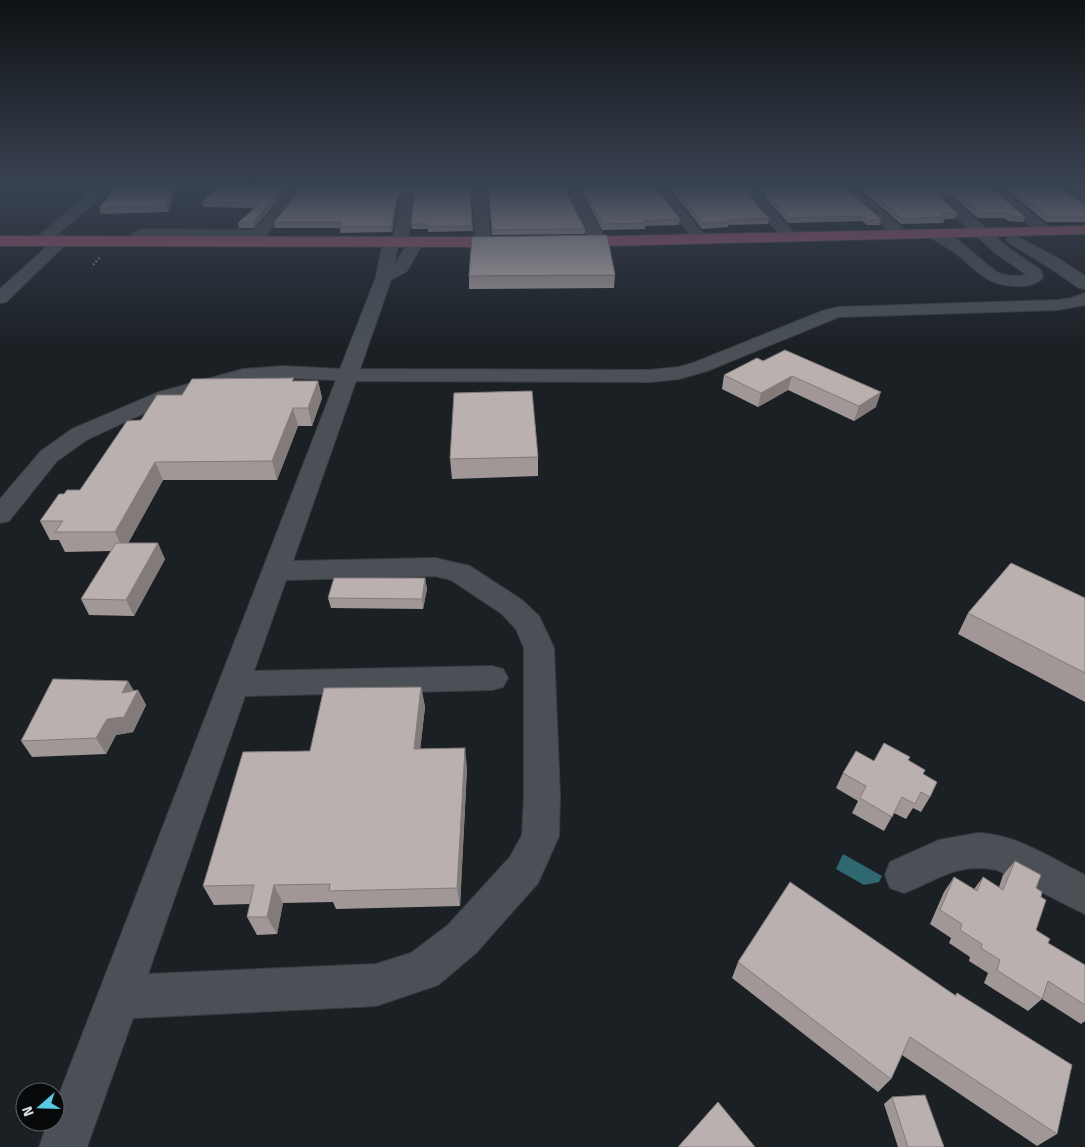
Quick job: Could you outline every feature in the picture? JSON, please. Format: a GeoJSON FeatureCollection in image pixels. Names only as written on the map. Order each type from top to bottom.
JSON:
{"type":"FeatureCollection","features":[{"type":"Feature","properties":{"kind":"main road"},"geometry":{"type":"LineString","coordinates":[[0,241],[222,240]]}},
{"type":"Feature","properties":{"kind":"main road"},"geometry":{"type":"LineString","coordinates":[[280,240],[522,242]]}},
{"type":"Feature","properties":{"kind":"main road"},"geometry":{"type":"LineString","coordinates":[[559,242],[673,240]]}},
{"type":"Feature","properties":{"kind":"street"},"geometry":{"type":"LineString","coordinates":[[0,298],[62,240]]}},
{"type":"Feature","properties":{"kind":"street"},"geometry":{"type":"LineString","coordinates":[[944,240],[963,251],[993,276],[1012,281],[1030,280],[1035,277],[1035,273],[1000,249],[991,240]]}},
{"type":"Feature","properties":{"kind":"street"},"geometry":{"type":"LineString","coordinates":[[1014,240],[1038,255],[1055,262],[1085,284]]}},
{"type":"Feature","properties":{"kind":"street"},"geometry":{"type":"LineString","coordinates":[[1030,240],[1054,256],[1055,262]]}},
{"type":"Feature","properties":{"kind":"street"},"geometry":{"type":"LineString","coordinates":[[384,277],[402,268],[402,242]]}},
{"type":"Feature","properties":{"kind":"street"},"geometry":{"type":"LineString","coordinates":[[63,1147],[384,277],[402,242]]}},
{"type":"Feature","properties":{"kind":"street"},"geometry":{"type":"LineString","coordinates":[[963,251],[1000,249]]}},
{"type":"Feature","properties":{"kind":"street"},"geometry":{"type":"LineString","coordinates":[[0,515],[49,456],[80,434],[166,396],[243,375],[284,372],[348,375],[650,376],[680,373],[700,367],[828,314],[838,312],[1058,305],[1075,303],[1085,298]]}},
{"type":"Feature","properties":{"kind":"street"},"geometry":{"type":"LineString","coordinates":[[119,997],[376,985],[423,970],[462,939],[524,870],[540,836],[542,796],[539,648],[529,624],[512,607],[460,573],[435,567],[276,571]]}},
{"type":"Feature","properties":{"kind":"street"},"geometry":{"type":"LineString","coordinates":[[234,684],[492,678]]}},
{"type":"Feature","properties":{"kind":"street"},"geometry":{"type":"LineString","coordinates":[[904,875],[918,866],[941,856],[993,851],[1003,853],[1085,895]]}},
{"type":"Feature","properties":{"kind":"water"},"geometry":{"type":"Polygon","coordinates":[[[843,854],[882,876],[879,882],[864,885],[836,869],[843,854]]]}},
{"type":"Feature","properties":{"kind":"building"},"geometry":{"type":"Polygon","coordinates":[[[472,240],[608,240],[615,275],[469,276],[472,240]]]}},
{"type":"Feature","properties":{"kind":"building"},"geometry":{"type":"Polygon","coordinates":[[[785,350],[881,392],[859,406],[792,376],[761,393],[724,375],[757,358],[763,361],[785,350]]]}},
{"type":"Feature","properties":{"kind":"building"},"geometry":{"type":"Polygon","coordinates":[[[294,378],[292,381],[318,381],[308,408],[293,408],[272,461],[155,462],[115,532],[55,532],[63,521],[40,521],[59,494],[64,494],[67,490],[80,490],[127,421],[141,420],[157,395],[182,395],[192,379],[294,378]]]}},
{"type":"Feature","properties":{"kind":"building"},"geometry":{"type":"Polygon","coordinates":[[[532,391],[538,457],[450,459],[454,393],[532,391]]]}},
{"type":"Feature","properties":{"kind":"building"},"geometry":{"type":"Polygon","coordinates":[[[116,543],[158,543],[126,600],[81,599],[116,543]]]}},
{"type":"Feature","properties":{"kind":"building"},"geometry":{"type":"Polygon","coordinates":[[[1011,563],[1085,598],[1085,673],[968,613],[1011,563]]]}},
{"type":"Feature","properties":{"kind":"building"},"geometry":{"type":"Polygon","coordinates":[[[334,578],[425,578],[422,599],[328,598],[334,578]]]}},
{"type":"Feature","properties":{"kind":"building"},"geometry":{"type":"Polygon","coordinates":[[[53,679],[128,681],[122,693],[138,690],[124,717],[107,719],[96,738],[21,741],[53,679]]]}},
{"type":"Feature","properties":{"kind":"building"},"geometry":{"type":"Polygon","coordinates":[[[421,687],[414,749],[465,748],[457,888],[329,891],[330,884],[274,885],[267,917],[247,917],[254,885],[203,886],[243,752],[310,751],[324,688],[421,687]]]}},
{"type":"Feature","properties":{"kind":"building"},"geometry":{"type":"Polygon","coordinates":[[[884,743],[910,757],[908,760],[925,770],[923,774],[937,782],[930,797],[921,792],[915,804],[902,797],[892,817],[860,798],[866,786],[843,773],[856,751],[874,761],[884,743]]]}},
{"type":"Feature","properties":{"kind":"building"},"geometry":{"type":"Polygon","coordinates":[[[1015,861],[1041,875],[1036,888],[1042,892],[1041,897],[1046,900],[1036,930],[1050,939],[1048,943],[1085,965],[1085,1005],[1048,981],[1042,999],[997,970],[1000,960],[981,948],[982,944],[960,930],[962,924],[940,910],[954,877],[977,891],[983,877],[1003,890],[1015,861]]]}},
{"type":"Feature","properties":{"kind":"building"},"geometry":{"type":"Polygon","coordinates":[[[790,882],[956,996],[957,993],[1072,1065],[1057,1134],[910,1037],[891,1079],[738,962],[790,882]]]}},
{"type":"Feature","properties":{"kind":"building"},"geometry":{"type":"Polygon","coordinates":[[[925,1095],[944,1147],[908,1147],[892,1097],[925,1095]]]}},
{"type":"Feature","properties":{"kind":"building"},"geometry":{"type":"Polygon","coordinates":[[[718,1102],[755,1147],[678,1147],[718,1102]]]}}]}
